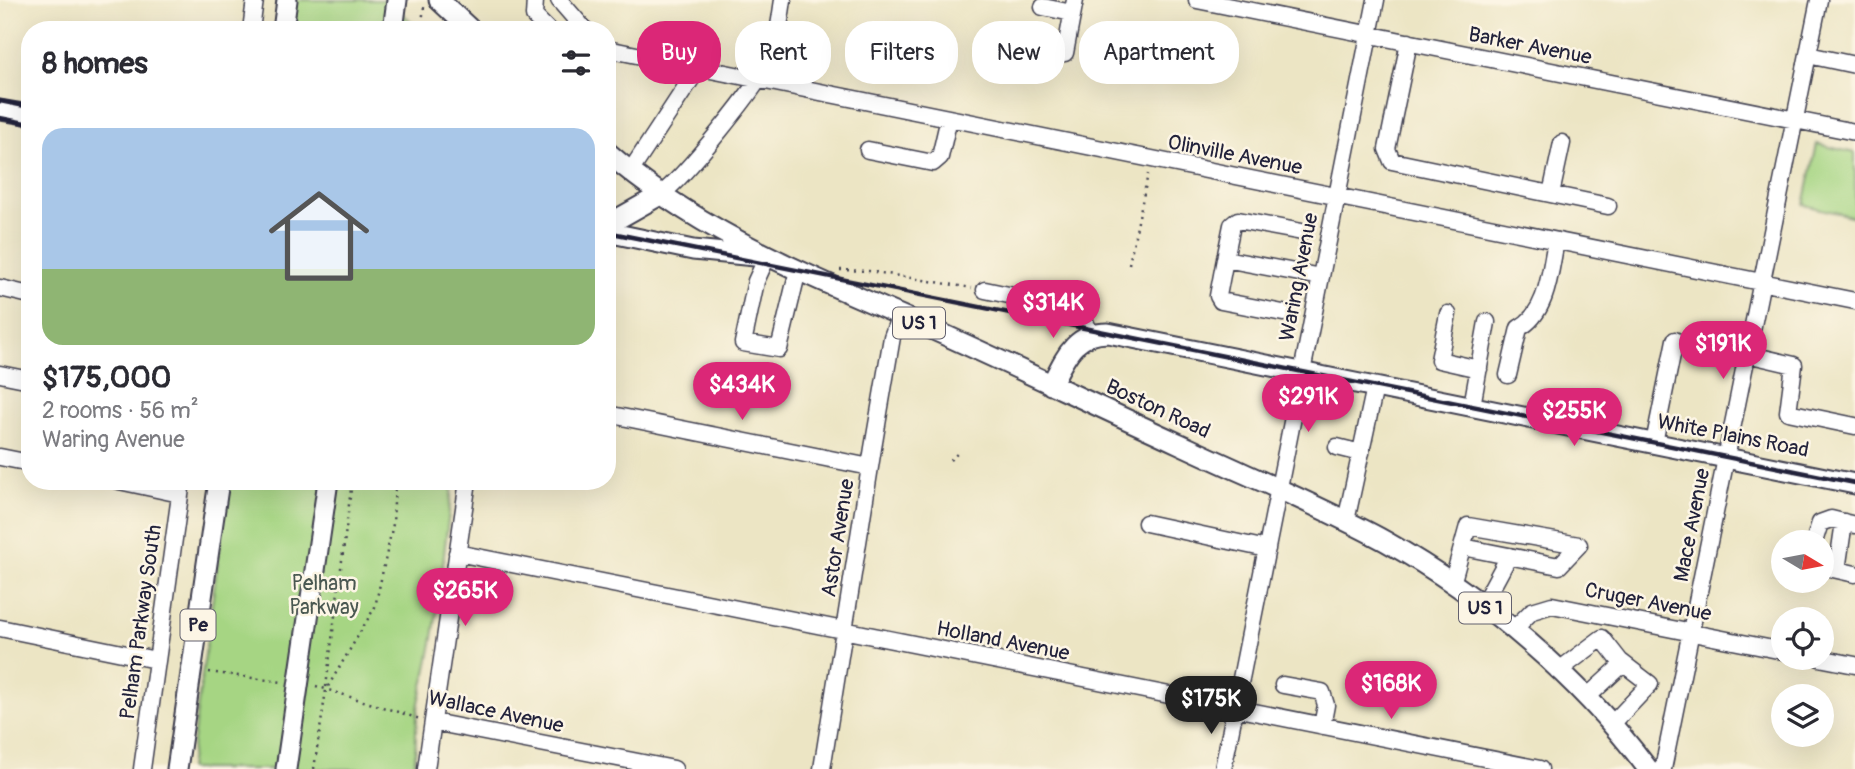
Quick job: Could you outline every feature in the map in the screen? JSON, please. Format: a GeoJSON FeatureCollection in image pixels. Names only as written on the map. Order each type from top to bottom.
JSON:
{"type":"FeatureCollection","features":[{"type":"Feature","properties":{"kind":"main road"},"geometry":{"type":"LineString","coordinates":[[284,21],[287,0]]}},
{"type":"Feature","properties":{"kind":"main road"},"geometry":{"type":"LineString","coordinates":[[394,21],[397,0]]}},
{"type":"Feature","properties":{"kind":"main road"},"geometry":{"type":"LineString","coordinates":[[439,0],[461,21]]}},
{"type":"Feature","properties":{"kind":"main road"},"geometry":{"type":"LineString","coordinates":[[0,110],[21,114]]}},
{"type":"Feature","properties":{"kind":"main road","name":"Boston Road"},"geometry":{"type":"LineString","coordinates":[[616,160],[660,195],[767,257],[1279,489],[1388,543],[1452,584],[1513,630],[1586,698],[1648,769]]}},
{"type":"Feature","properties":{"kind":"main road"},"geometry":{"type":"LineString","coordinates":[[616,220],[660,195]]}},
{"type":"Feature","properties":{"kind":"main road"},"geometry":{"type":"LineString","coordinates":[[616,234],[693,250],[767,257]]}},
{"type":"Feature","properties":{"kind":"main road"},"geometry":{"type":"LineString","coordinates":[[1051,385],[1071,348],[1091,335]]}},
{"type":"Feature","properties":{"kind":"main road","name":"White Plains Road"},"geometry":{"type":"LineString","coordinates":[[1091,335],[1121,335],[1855,484]]}},
{"type":"Feature","properties":{"kind":"main road","name":"Pe"},"geometry":{"type":"LineString","coordinates":[[177,769],[218,490]]}},
{"type":"Feature","properties":{"kind":"main road"},"geometry":{"type":"LineString","coordinates":[[286,769],[327,490]]}},
{"type":"Feature","properties":{"kind":"street"},"geometry":{"type":"LineString","coordinates":[[252,21],[255,0]]}},
{"type":"Feature","properties":{"kind":"street"},"geometry":{"type":"LineString","coordinates":[[535,0],[534,16],[539,21]]}},
{"type":"Feature","properties":{"kind":"street"},"geometry":{"type":"LineString","coordinates":[[559,0],[577,21]]}},
{"type":"Feature","properties":{"kind":"street"},"geometry":{"type":"LineString","coordinates":[[779,21],[783,0]]}},
{"type":"Feature","properties":{"kind":"street","name":"Barker Avenue"},"geometry":{"type":"LineString","coordinates":[[1197,0],[1855,132]]}},
{"type":"Feature","properties":{"kind":"street","name":"Waring Avenue"},"geometry":{"type":"LineString","coordinates":[[1223,769],[1376,0]]}},
{"type":"Feature","properties":{"kind":"street","name":"Mace Avenue"},"geometry":{"type":"LineString","coordinates":[[1663,769],[1819,0]]}},
{"type":"Feature","properties":{"kind":"street"},"geometry":{"type":"LineString","coordinates":[[1043,7],[1073,6],[1065,53]]}},
{"type":"Feature","properties":{"kind":"street"},"geometry":{"type":"LineString","coordinates":[[1409,43],[1387,149],[1392,162],[1608,206]]}},
{"type":"Feature","properties":{"kind":"street","name":"Olinville Avenue"},"geometry":{"type":"LineString","coordinates":[[616,51],[637,55]]}},
{"type":"Feature","properties":{"kind":"street"},"geometry":{"type":"LineString","coordinates":[[1808,55],[1855,65]]}},
{"type":"Feature","properties":{"kind":"street"},"geometry":{"type":"LineString","coordinates":[[630,172],[688,84]]}},
{"type":"Feature","properties":{"kind":"street"},"geometry":{"type":"LineString","coordinates":[[660,195],[683,176],[754,84]]}},
{"type":"Feature","properties":{"kind":"street","name":"Olinville Avenue"},"geometry":{"type":"LineString","coordinates":[[782,84],[1855,301]]}},
{"type":"Feature","properties":{"kind":"street"},"geometry":{"type":"LineString","coordinates":[[867,150],[933,163],[940,157],[949,118]]}},
{"type":"Feature","properties":{"kind":"street"},"geometry":{"type":"LineString","coordinates":[[1552,194],[1562,143]]}},
{"type":"Feature","properties":{"kind":"street"},"geometry":{"type":"LineString","coordinates":[[1283,313],[1221,301],[1218,296],[1232,225],[1238,220],[1302,232]]}},
{"type":"Feature","properties":{"kind":"street"},"geometry":{"type":"LineString","coordinates":[[1508,375],[1519,328],[1534,317],[1542,302],[1556,241]]}},
{"type":"Feature","properties":{"kind":"street"},"geometry":{"type":"LineString","coordinates":[[767,257],[756,281],[743,344],[779,349],[798,270]]}},
{"type":"Feature","properties":{"kind":"street"},"geometry":{"type":"LineString","coordinates":[[1225,259],[1321,277]]}},
{"type":"Feature","properties":{"kind":"street"},"geometry":{"type":"LineString","coordinates":[[0,289],[21,293]]}},
{"type":"Feature","properties":{"kind":"street"},"geometry":{"type":"LineString","coordinates":[[985,290],[1080,310],[1091,335]]}},
{"type":"Feature","properties":{"kind":"street"},"geometry":{"type":"LineString","coordinates":[[1448,314],[1439,360],[1479,369]]}},
{"type":"Feature","properties":{"kind":"street","name":"Astor Avenue"},"geometry":{"type":"LineString","coordinates":[[822,769],[892,337],[900,315]]}},
{"type":"Feature","properties":{"kind":"street"},"geometry":{"type":"LineString","coordinates":[[1472,406],[1487,322]]}},
{"type":"Feature","properties":{"kind":"street"},"geometry":{"type":"LineString","coordinates":[[1654,443],[1675,340]]}},
{"type":"Feature","properties":{"kind":"street"},"geometry":{"type":"LineString","coordinates":[[1747,354],[1794,365],[1788,412],[1855,426]]}},
{"type":"Feature","properties":{"kind":"street"},"geometry":{"type":"LineString","coordinates":[[0,374],[21,378]]}},
{"type":"Feature","properties":{"kind":"street"},"geometry":{"type":"LineString","coordinates":[[1346,521],[1375,387]]}},
{"type":"Feature","properties":{"kind":"street"},"geometry":{"type":"LineString","coordinates":[[616,416],[870,467]]}},
{"type":"Feature","properties":{"kind":"street"},"geometry":{"type":"LineString","coordinates":[[1337,447],[1361,453]]}},
{"type":"Feature","properties":{"kind":"street"},"geometry":{"type":"LineString","coordinates":[[0,457],[21,461]]}},
{"type":"Feature","properties":{"kind":"street","name":"Pelham Parkway South"},"geometry":{"type":"LineString","coordinates":[[142,769],[181,490]]}},
{"type":"Feature","properties":{"kind":"street"},"geometry":{"type":"LineString","coordinates":[[426,769],[467,490]]}},
{"type":"Feature","properties":{"kind":"street"},"geometry":{"type":"LineString","coordinates":[[1818,530],[1820,523],[1831,519],[1850,524],[1834,552]]}},
{"type":"Feature","properties":{"kind":"street"},"geometry":{"type":"LineString","coordinates":[[1146,523],[1267,549]]}},
{"type":"Feature","properties":{"kind":"street"},"geometry":{"type":"LineString","coordinates":[[1452,584],[1468,526],[1579,545],[1559,566],[1463,547]]}},
{"type":"Feature","properties":{"kind":"street","name":"Holland Avenue"},"geometry":{"type":"LineString","coordinates":[[457,553],[1322,726],[1489,764],[1540,769]]}},
{"type":"Feature","properties":{"kind":"street"},"geometry":{"type":"LineString","coordinates":[[1482,606],[1509,556]]}},
{"type":"Feature","properties":{"kind":"street"},"geometry":{"type":"LineString","coordinates":[[1834,563],[1855,566]]}},
{"type":"Feature","properties":{"kind":"street"},"geometry":{"type":"LineString","coordinates":[[1834,569],[1855,574]]}},
{"type":"Feature","properties":{"kind":"street","name":"Cruger Avenue"},"geometry":{"type":"LineString","coordinates":[[1513,630],[1532,611],[1552,605],[1771,649]]}},
{"type":"Feature","properties":{"kind":"street"},"geometry":{"type":"LineString","coordinates":[[0,628],[156,660]]}},
{"type":"Feature","properties":{"kind":"street"},"geometry":{"type":"LineString","coordinates":[[1558,671],[1602,638],[1623,664],[1650,684],[1611,724]]}},
{"type":"Feature","properties":{"kind":"street"},"geometry":{"type":"LineString","coordinates":[[1834,661],[1855,665]]}},
{"type":"Feature","properties":{"kind":"street"},"geometry":{"type":"LineString","coordinates":[[1586,698],[1623,664]]}},
{"type":"Feature","properties":{"kind":"street"},"geometry":{"type":"LineString","coordinates":[[1283,685],[1322,692],[1326,705],[1322,726]]}},
{"type":"Feature","properties":{"kind":"street","name":"Wallace Avenue"},"geometry":{"type":"LineString","coordinates":[[433,722],[674,769]]}},
{"type":"Feature","properties":{"kind":"street"},"geometry":{"type":"LineString","coordinates":[[585,769],[588,752]]}},
{"type":"Feature","properties":{"kind":"path"},"geometry":{"type":"LineString","coordinates":[[422,21],[425,0]]}},
{"type":"Feature","properties":{"kind":"path"},"geometry":{"type":"LineString","coordinates":[[1129,264],[1148,174]]}},
{"type":"Feature","properties":{"kind":"path"},"geometry":{"type":"LineString","coordinates":[[834,270],[870,271],[985,290]]}},
{"type":"Feature","properties":{"kind":"path"},"geometry":{"type":"LineString","coordinates":[[950,460],[958,453]]}},
{"type":"Feature","properties":{"kind":"path"},"geometry":{"type":"LineString","coordinates":[[314,769],[351,490]]}},
{"type":"Feature","properties":{"kind":"path"},"geometry":{"type":"LineString","coordinates":[[326,690],[375,607],[390,540],[394,490]]}},
{"type":"Feature","properties":{"kind":"path"},"geometry":{"type":"LineString","coordinates":[[200,671],[277,683],[285,681]]}},
{"type":"Feature","properties":{"kind":"path","name":"Wallace Avenue"},"geometry":{"type":"LineString","coordinates":[[312,685],[433,722]]}},
{"type":"Feature","properties":{"kind":"green space"},"geometry":{"type":"Polygon","coordinates":[[[295,0],[387,0],[411,21],[292,21],[295,0]]]}},
{"type":"Feature","properties":{"kind":"green space"},"geometry":{"type":"Polygon","coordinates":[[[1817,144],[1855,153],[1855,217],[1804,205],[1817,144]]]}},
{"type":"Feature","properties":{"kind":"green space","name":"Pelham Parkway"},"geometry":{"type":"Polygon","coordinates":[[[228,490],[452,490],[436,615],[417,713],[414,769],[189,769],[228,490]]]}},
{"type":"Feature","properties":{"kind":"railway"},"geometry":{"type":"LineString","coordinates":[[0,101],[21,105]]}},
{"type":"Feature","properties":{"kind":"railway"},"geometry":{"type":"LineString","coordinates":[[0,118],[21,122]]}},
{"type":"Feature","properties":{"kind":"railway"},"geometry":{"type":"LineString","coordinates":[[616,234],[1855,483]]}}]}
